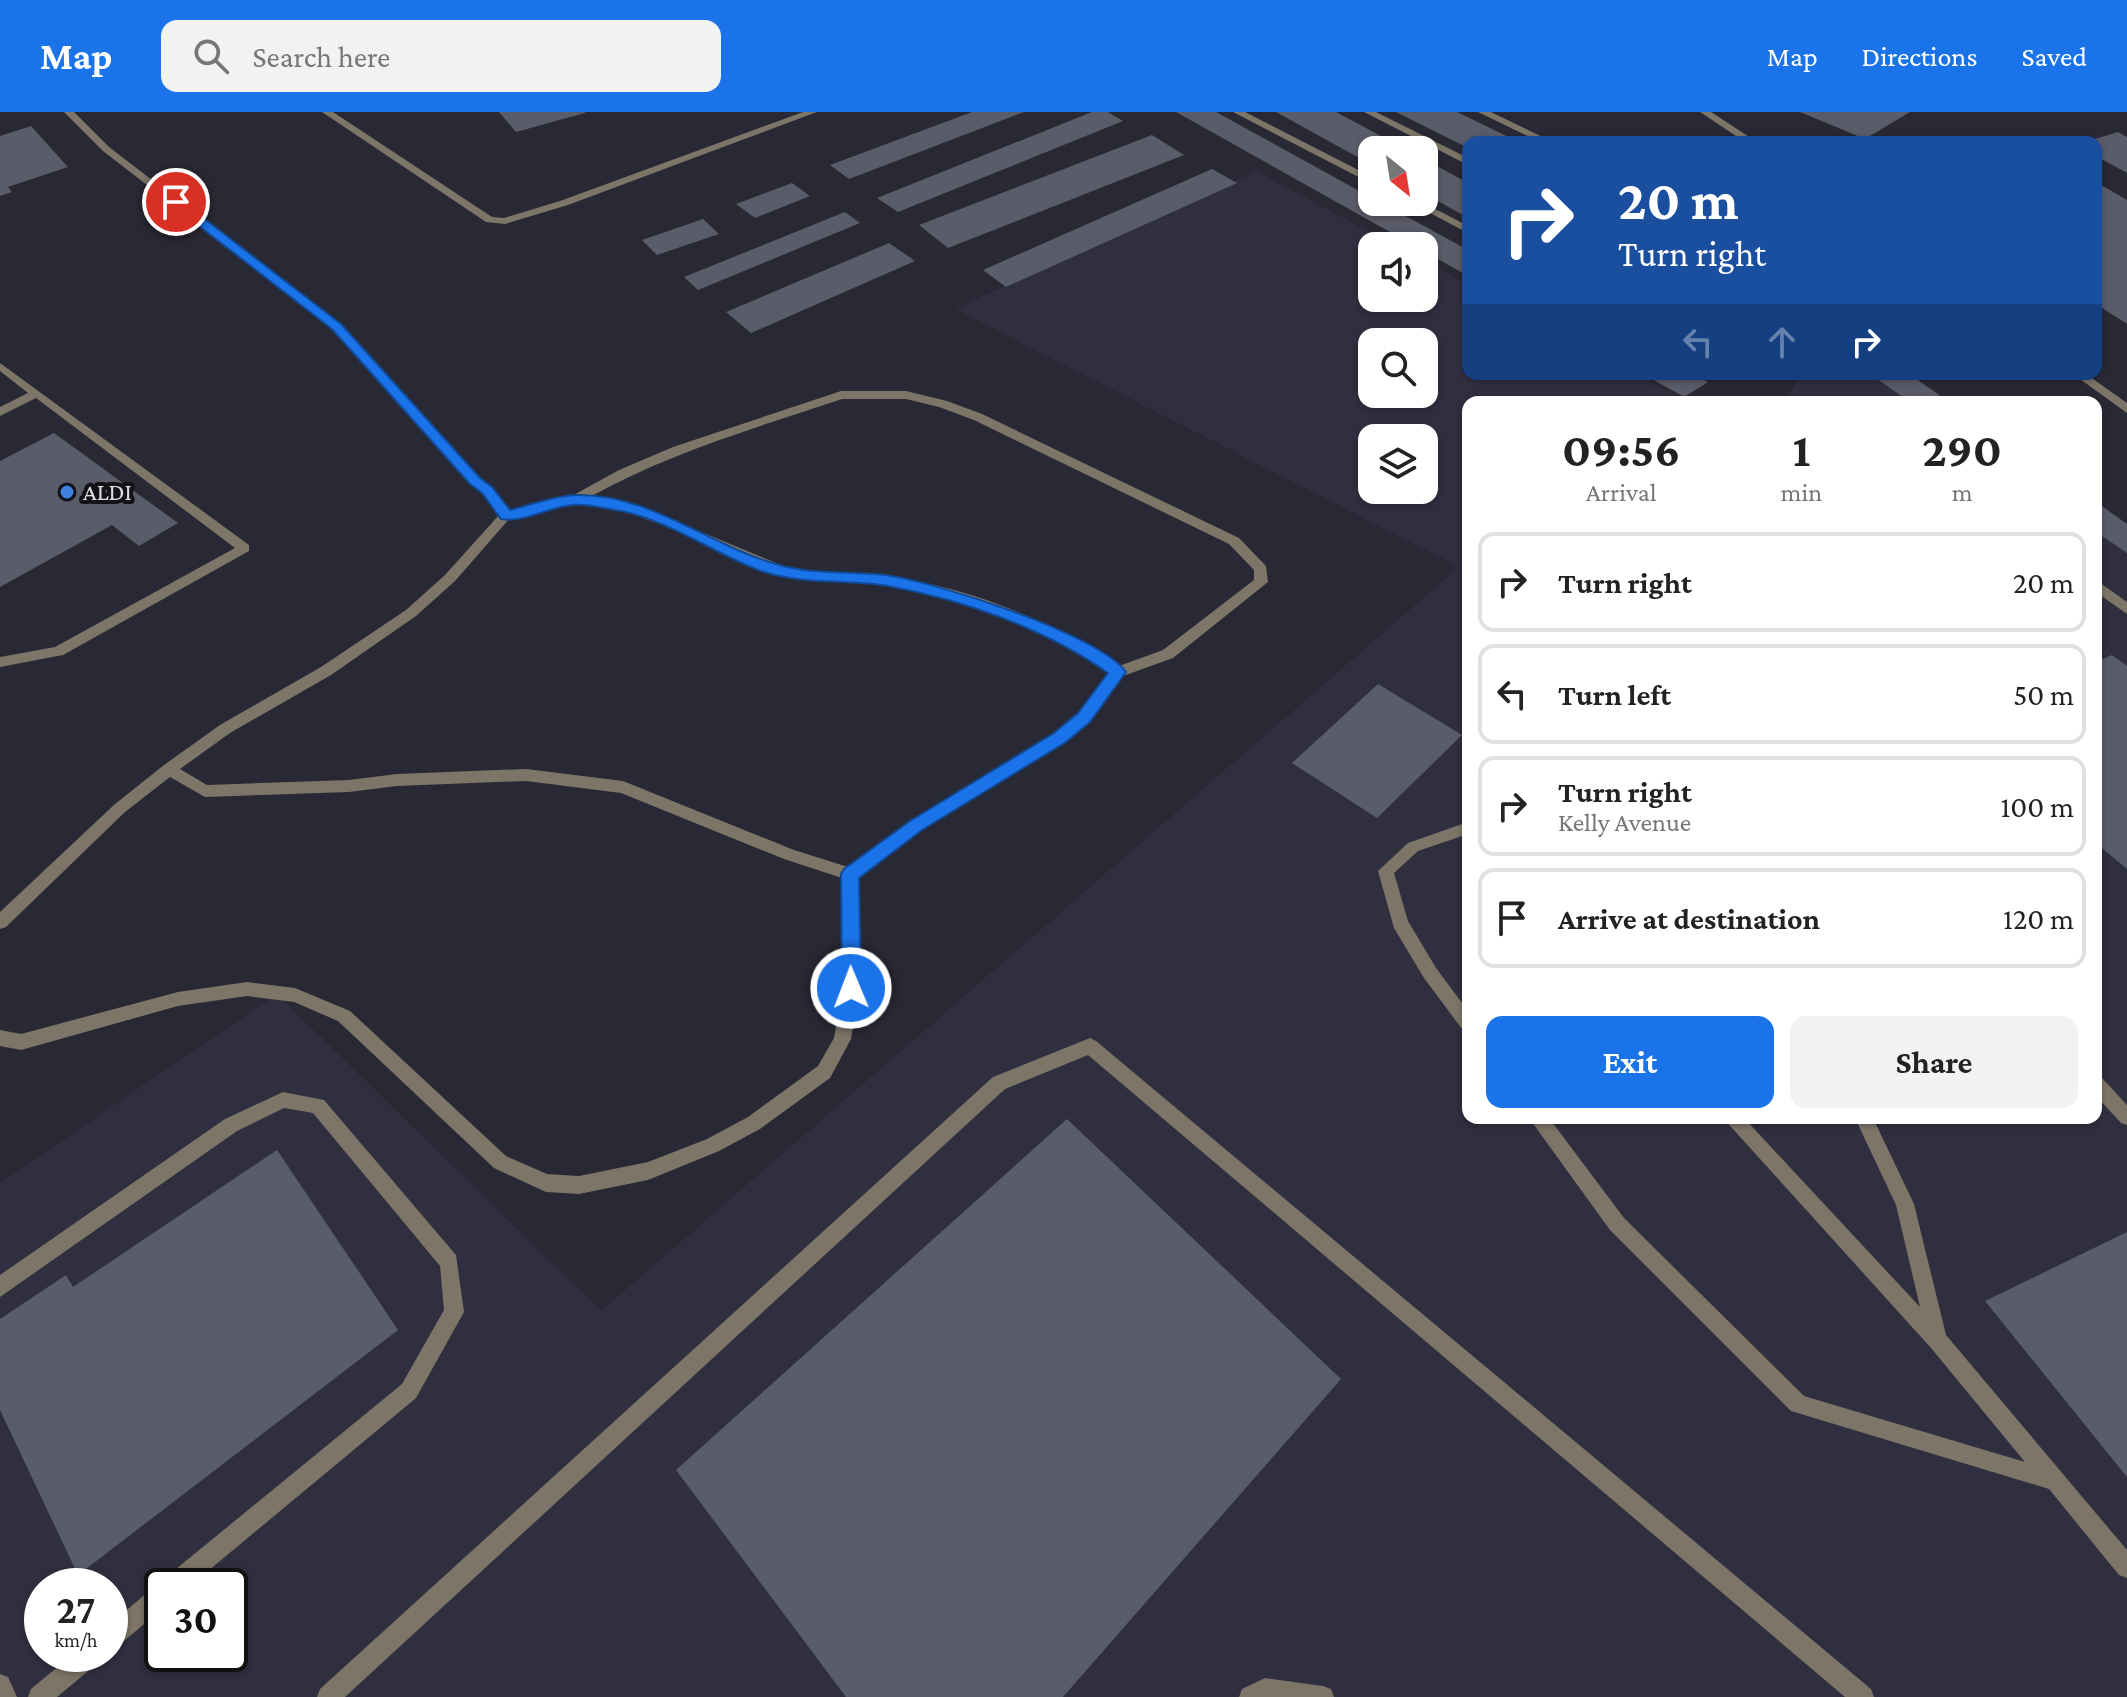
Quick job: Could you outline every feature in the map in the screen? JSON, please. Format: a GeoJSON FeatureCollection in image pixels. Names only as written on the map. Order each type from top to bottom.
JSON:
{"type":"FeatureCollection","features":[{"type":"Feature","properties":{"kind":"street"},"geometry":{"type":"LineString","coordinates":[[69,112],[106,149],[337,327],[475,481],[487,490],[506,515]]}},
{"type":"Feature","properties":{"kind":"street"},"geometry":{"type":"LineString","coordinates":[[327,112],[490,220],[505,221],[550,208],[812,112]]}},
{"type":"Feature","properties":{"kind":"street"},"geometry":{"type":"LineString","coordinates":[[1238,112],[1358,174]]}},
{"type":"Feature","properties":{"kind":"street"},"geometry":{"type":"LineString","coordinates":[[1369,112],[1462,159]]}},
{"type":"Feature","properties":{"kind":"street"},"geometry":{"type":"LineString","coordinates":[[1483,112],[1535,136]]}},
{"type":"Feature","properties":{"kind":"street"},"geometry":{"type":"LineString","coordinates":[[1705,112],[1743,136]]}},
{"type":"Feature","properties":{"kind":"street"},"geometry":{"type":"LineString","coordinates":[[1438,214],[1462,227]]}},
{"type":"Feature","properties":{"kind":"street"},"geometry":{"type":"LineString","coordinates":[[0,366],[244,548],[58,651],[0,662]]}},
{"type":"Feature","properties":{"kind":"street"},"geometry":{"type":"LineString","coordinates":[[2087,380],[2127,409]]}},
{"type":"Feature","properties":{"kind":"street"},"geometry":{"type":"LineString","coordinates":[[0,412],[37,393]]}},
{"type":"Feature","properties":{"kind":"street"},"geometry":{"type":"LineString","coordinates":[[0,922],[120,808],[169,769],[225,729],[326,671],[411,613],[450,578],[506,515],[574,500],[623,473],[677,450],[841,395],[906,395],[978,417],[1234,541],[1255,559],[1261,569],[1261,582],[1168,654],[1118,672],[1084,718],[1060,737],[916,826],[850,874]]}},
{"type":"Feature","properties":{"kind":"street"},"geometry":{"type":"LineString","coordinates":[[574,500],[621,506],[654,516],[765,567],[796,575],[886,581],[962,599],[1009,615],[1091,653],[1118,672]]}},
{"type":"Feature","properties":{"kind":"street"},"geometry":{"type":"LineString","coordinates":[[2102,590],[2127,609]]}},
{"type":"Feature","properties":{"kind":"street"},"geometry":{"type":"LineString","coordinates":[[169,769],[205,791],[526,775],[623,787],[790,855],[850,874]]}},
{"type":"Feature","properties":{"kind":"street"},"geometry":{"type":"LineString","coordinates":[[1462,831],[1413,847],[1386,871],[1400,923],[1430,973],[1462,1016]]}},
{"type":"Feature","properties":{"kind":"street"},"geometry":{"type":"LineString","coordinates":[[0,1038],[21,1042],[178,999],[247,989],[295,995],[344,1016],[500,1162],[546,1183],[579,1185],[648,1171],[713,1145],[754,1123],[824,1072],[842,1039],[851,988],[850,874]]}},
{"type":"Feature","properties":{"kind":"street"},"geometry":{"type":"LineString","coordinates":[[328,1697],[999,1083],[1090,1046],[1863,1697]]}},
{"type":"Feature","properties":{"kind":"street"},"geometry":{"type":"LineString","coordinates":[[2102,1090],[2127,1117]]}},
{"type":"Feature","properties":{"kind":"street"},"geometry":{"type":"LineString","coordinates":[[0,1287],[231,1125],[283,1100],[318,1106],[449,1262],[454,1312],[409,1391],[195,1568]]}},
{"type":"Feature","properties":{"kind":"street"},"geometry":{"type":"LineString","coordinates":[[1542,1124],[1617,1224],[1798,1404],[2052,1480]]}},
{"type":"Feature","properties":{"kind":"street"},"geometry":{"type":"LineString","coordinates":[[1738,1124],[1938,1341],[2127,1567]]}},
{"type":"Feature","properties":{"kind":"street"},"geometry":{"type":"LineString","coordinates":[[1867,1124],[1905,1204],[1938,1341]]}},
{"type":"Feature","properties":{"kind":"street"},"geometry":{"type":"LineString","coordinates":[[128,1623],[144,1610]]}},
{"type":"Feature","properties":{"kind":"street"},"geometry":{"type":"LineString","coordinates":[[39,1697],[69,1672]]}},
{"type":"Feature","properties":{"kind":"street"},"geometry":{"type":"LineString","coordinates":[[0,1685],[6,1697]]}},
{"type":"Feature","properties":{"kind":"street"},"geometry":{"type":"LineString","coordinates":[[1250,1697],[1265,1689],[1323,1697]]}},
{"type":"Feature","properties":{"kind":"shaded area"},"geometry":{"type":"Polygon","coordinates":[[[1256,171],[1370,232],[1358,232],[1358,312],[1438,312],[1438,269],[1462,282],[1462,380],[1646,380],[1676,396],[1462,396],[1462,1124],[2102,1124],[2102,509],[2127,527],[2127,1697],[0,1697],[0,1183],[277,994],[601,1311],[1459,567],[955,309],[1256,171]]]}},
{"type":"Feature","properties":{"kind":"shaded area"},"geometry":{"type":"Polygon","coordinates":[[[1797,380],[1919,380],[1942,396],[1789,396],[1797,380]]]}},
{"type":"Feature","properties":{"kind":"building"},"geometry":{"type":"Polygon","coordinates":[[[499,112],[585,112],[585,113],[516,132],[499,112]]]}},
{"type":"Feature","properties":{"kind":"building"},"geometry":{"type":"Polygon","coordinates":[[[972,112],[1024,112],[849,179],[830,165],[972,112]]]}},
{"type":"Feature","properties":{"kind":"building"},"geometry":{"type":"Polygon","coordinates":[[[1092,112],[1108,112],[1123,121],[898,212],[877,198],[1092,112]]]}},
{"type":"Feature","properties":{"kind":"building"},"geometry":{"type":"Polygon","coordinates":[[[1176,112],[1216,112],[1358,190],[1358,214],[1176,112]]]}},
{"type":"Feature","properties":{"kind":"building"},"geometry":{"type":"Polygon","coordinates":[[[1276,112],[1336,112],[1381,136],[1358,136],[1358,157],[1276,112]]]}},
{"type":"Feature","properties":{"kind":"building"},"geometry":{"type":"Polygon","coordinates":[[[1396,112],[1457,112],[1507,136],[1462,136],[1462,145],[1396,112]]]}},
{"type":"Feature","properties":{"kind":"building"},"geometry":{"type":"Polygon","coordinates":[[[1800,112],[1910,112],[1870,136],[1858,136],[1800,112]]]}},
{"type":"Feature","properties":{"kind":"building"},"geometry":{"type":"Polygon","coordinates":[[[31,126],[68,167],[8,187],[12,192],[0,196],[0,136],[31,126]]]}},
{"type":"Feature","properties":{"kind":"building"},"geometry":{"type":"Polygon","coordinates":[[[2118,132],[2127,137],[2127,173],[2102,159],[2102,137],[2118,132]]]}},
{"type":"Feature","properties":{"kind":"building"},"geometry":{"type":"Polygon","coordinates":[[[1152,135],[1184,155],[948,248],[919,225],[1152,135]]]}},
{"type":"Feature","properties":{"kind":"building"},"geometry":{"type":"Polygon","coordinates":[[[1438,167],[1462,180],[1462,215],[1438,201],[1438,167]]]}},
{"type":"Feature","properties":{"kind":"building"},"geometry":{"type":"Polygon","coordinates":[[[1212,169],[1237,183],[1006,287],[983,270],[1212,169]]]}},
{"type":"Feature","properties":{"kind":"building"},"geometry":{"type":"Polygon","coordinates":[[[792,183],[810,196],[755,218],[736,204],[792,183]]]}},
{"type":"Feature","properties":{"kind":"building"},"geometry":{"type":"Polygon","coordinates":[[[2102,185],[2127,200],[2127,324],[2102,308],[2102,185]]]}},
{"type":"Feature","properties":{"kind":"building"},"geometry":{"type":"Polygon","coordinates":[[[845,212],[860,223],[698,290],[684,277],[845,212]]]}},
{"type":"Feature","properties":{"kind":"building"},"geometry":{"type":"Polygon","coordinates":[[[1361,216],[1406,216],[1435,232],[1390,232],[1361,216]]]}},
{"type":"Feature","properties":{"kind":"building"},"geometry":{"type":"Polygon","coordinates":[[[703,219],[719,234],[657,255],[642,240],[703,219]]]}},
{"type":"Feature","properties":{"kind":"building"},"geometry":{"type":"Polygon","coordinates":[[[1438,234],[1462,247],[1462,273],[1438,259],[1438,234]]]}},
{"type":"Feature","properties":{"kind":"building"},"geometry":{"type":"Polygon","coordinates":[[[889,243],[915,261],[751,333],[726,312],[889,243]]]}},
{"type":"Feature","properties":{"kind":"building"},"geometry":{"type":"Polygon","coordinates":[[[1654,380],[1708,382],[1682,396],[1654,380]]]}},
{"type":"Feature","properties":{"kind":"building"},"geometry":{"type":"Polygon","coordinates":[[[1879,380],[1918,380],[1940,396],[1901,396],[1879,380]]]}},
{"type":"Feature","properties":{"kind":"building","name":"ALDI"},"geometry":{"type":"Polygon","coordinates":[[[54,433],[178,523],[139,546],[112,525],[0,587],[0,461],[54,433]]]}},
{"type":"Feature","properties":{"kind":"building"},"geometry":{"type":"Polygon","coordinates":[[[2102,506],[2127,524],[2127,553],[2102,536],[2102,506]]]}},
{"type":"Feature","properties":{"kind":"building"},"geometry":{"type":"Polygon","coordinates":[[[2112,655],[2127,666],[2127,869],[2102,848],[2102,659],[2112,655]]]}},
{"type":"Feature","properties":{"kind":"building"},"geometry":{"type":"Polygon","coordinates":[[[1378,684],[1462,735],[1377,818],[1292,763],[1378,684]]]}},
{"type":"Feature","properties":{"kind":"building"},"geometry":{"type":"Polygon","coordinates":[[[1067,1119],[1341,1379],[1063,1697],[846,1697],[676,1470],[1067,1119]]]}},
{"type":"Feature","properties":{"kind":"building"},"geometry":{"type":"Polygon","coordinates":[[[277,1150],[398,1330],[87,1568],[75,1568],[0,1410],[0,1319],[66,1275],[73,1287],[277,1150]]]}},
{"type":"Feature","properties":{"kind":"building"},"geometry":{"type":"Polygon","coordinates":[[[2127,1232],[2127,1477],[1985,1301],[2127,1232]]]}},
{"type":"Feature","properties":{"kind":"place","name":"ALDI"},"geometry":{"type":"Point","coordinates":[67,492]}},
{"type":"Feature","properties":{"kind":"route"},"geometry":{"type":"LineString","coordinates":[[176,202],[337,327],[475,481],[487,490],[506,515],[574,500],[621,506],[654,516],[765,567],[796,575],[886,581],[962,599],[1009,615],[1091,653],[1118,672],[1084,718],[1060,737],[916,826],[850,874],[851,988]]}}]}
